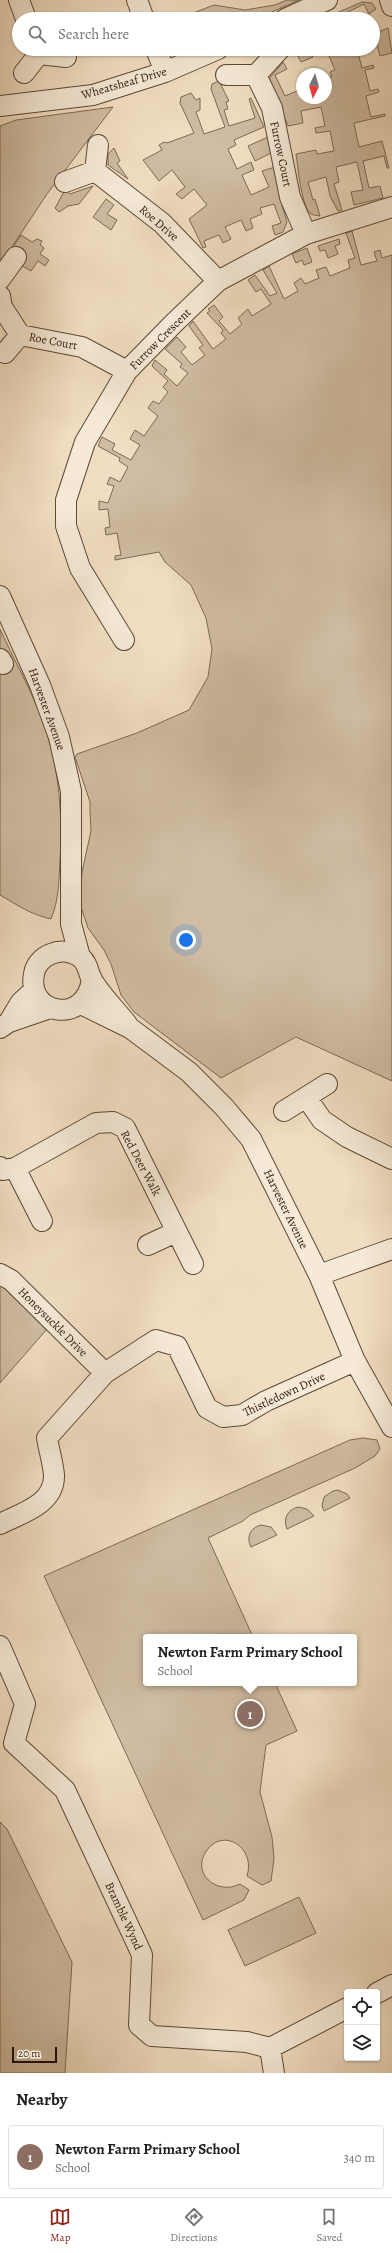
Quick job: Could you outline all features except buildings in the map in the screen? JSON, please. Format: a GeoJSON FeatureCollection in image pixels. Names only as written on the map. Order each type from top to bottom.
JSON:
{"type":"FeatureCollection","features":[{"type":"Feature","properties":{"kind":"street"},"geometry":{"type":"LineString","coordinates":[[19,0],[23,12]]}},
{"type":"Feature","properties":{"kind":"street"},"geometry":{"type":"LineString","coordinates":[[137,0],[141,12]]}},
{"type":"Feature","properties":{"kind":"street"},"geometry":{"type":"LineString","coordinates":[[300,12],[327,0]]}},
{"type":"Feature","properties":{"kind":"street"},"geometry":{"type":"LineString","coordinates":[[390,0],[392,6]]}},
{"type":"Feature","properties":{"kind":"street"},"geometry":{"type":"LineString","coordinates":[[24,73],[35,56]]}},
{"type":"Feature","properties":{"kind":"street"},"geometry":{"type":"LineString","coordinates":[[61,56],[66,57]]}},
{"type":"Feature","properties":{"kind":"street"},"geometry":{"type":"LineString","coordinates":[[159,56],[165,72]]}},
{"type":"Feature","properties":{"kind":"street","name":"Wheatsheaf Drive"},"geometry":{"type":"LineString","coordinates":[[1,107],[93,95],[165,72],[202,56]]}},
{"type":"Feature","properties":{"kind":"street"},"geometry":{"type":"LineString","coordinates":[[226,75],[256,75],[273,56]]}},
{"type":"Feature","properties":{"kind":"street","name":"Furrow Court"},"geometry":{"type":"LineString","coordinates":[[256,75],[272,108],[290,198],[306,234]]}},
{"type":"Feature","properties":{"kind":"street"},"geometry":{"type":"LineString","coordinates":[[65,182],[95,171],[98,145]]}},
{"type":"Feature","properties":{"kind":"street","name":"Roe Drive"},"geometry":{"type":"LineString","coordinates":[[95,171],[162,223],[218,281]]}},
{"type":"Feature","properties":{"kind":"street","name":"Furrow Crescent"},"geometry":{"type":"LineString","coordinates":[[124,640],[80,568],[66,526],[66,500],[85,442],[128,371],[174,323],[218,281],[306,234],[392,207]]}},
{"type":"Feature","properties":{"kind":"street"},"geometry":{"type":"LineString","coordinates":[[0,279],[16,256]]}},
{"type":"Feature","properties":{"kind":"street","name":"Roe Court"},"geometry":{"type":"LineString","coordinates":[[0,296],[2,307],[20,335],[82,347],[128,371]]}},
{"type":"Feature","properties":{"kind":"street","name":"Roe Court"},"geometry":{"type":"LineString","coordinates":[[5,353],[20,335]]}},
{"type":"Feature","properties":{"kind":"street","name":"Harvester Avenue"},"geometry":{"type":"LineString","coordinates":[[0,596],[40,685],[59,737],[71,791],[71,924],[80,957]]}},
{"type":"Feature","properties":{"kind":"street"},"geometry":{"type":"LineString","coordinates":[[48,955],[58,952],[68,952],[80,957],[87,964],[92,979],[90,989],[81,1004],[72,1009],[62,1010],[50,1008],[42,1002],[34,990],[34,971],[71,924]]}},
{"type":"Feature","properties":{"kind":"street","name":"Harvester Avenue"},"geometry":{"type":"LineString","coordinates":[[92,979],[130,1028]]}},
{"type":"Feature","properties":{"kind":"street"},"geometry":{"type":"LineString","coordinates":[[5,1025],[21,1002],[34,990]]}},
{"type":"Feature","properties":{"kind":"street","name":"Harvester Avenue"},"geometry":{"type":"LineString","coordinates":[[81,1004],[130,1028],[189,1072],[224,1107],[251,1139],[319,1275],[355,1361],[392,1427]]}},
{"type":"Feature","properties":{"kind":"street"},"geometry":{"type":"LineString","coordinates":[[5,1025],[50,1008]]}},
{"type":"Feature","properties":{"kind":"street"},"geometry":{"type":"LineString","coordinates":[[284,1111],[327,1084]]}},
{"type":"Feature","properties":{"kind":"street"},"geometry":{"type":"LineString","coordinates":[[306,1097],[322,1120],[347,1137],[392,1159]]}},
{"type":"Feature","properties":{"kind":"street","name":"Red Deer Walk"},"geometry":{"type":"LineString","coordinates":[[42,1221],[8,1167],[96,1123],[113,1122],[125,1128],[193,1264]]}},
{"type":"Feature","properties":{"kind":"street"},"geometry":{"type":"LineString","coordinates":[[148,1246],[176,1232]]}},
{"type":"Feature","properties":{"kind":"street"},"geometry":{"type":"LineString","coordinates":[[319,1275],[392,1249]]}},
{"type":"Feature","properties":{"kind":"street","name":"Honeysuckle Drive"},"geometry":{"type":"LineString","coordinates":[[0,1274],[11,1280],[105,1373]]}},
{"type":"Feature","properties":{"kind":"street","name":"Thistledown Drive"},"geometry":{"type":"LineString","coordinates":[[0,1524],[39,1505],[50,1494],[54,1476],[47,1438],[105,1373],[156,1340],[177,1346],[207,1408],[223,1417],[242,1415],[266,1401],[355,1361]]}},
{"type":"Feature","properties":{"kind":"street","name":"Bramble Wynd"},"geometry":{"type":"LineString","coordinates":[[0,1646],[25,1704],[14,1743],[65,1790],[142,1955],[138,2025],[152,2036],[246,2042],[270,2048]]}},
{"type":"Feature","properties":{"kind":"street"},"geometry":{"type":"LineString","coordinates":[[380,1991],[392,1985]]}},
{"type":"Feature","properties":{"kind":"street"},"geometry":{"type":"LineString","coordinates":[[274,2073],[270,2048],[344,2010]]}},
{"type":"Feature","properties":{"kind":"shaded area"},"geometry":{"type":"Polygon","coordinates":[[[287,0],[299,0],[272,12],[196,12],[214,5],[245,10],[275,5],[287,0]]]}},
{"type":"Feature","properties":{"kind":"shaded area"},"geometry":{"type":"Polygon","coordinates":[[[362,2],[372,3],[376,9],[372,12],[368,12],[364,4],[348,12],[339,12],[362,2]]]}},
{"type":"Feature","properties":{"kind":"shaded area"},"geometry":{"type":"Polygon","coordinates":[[[388,28],[392,53],[380,56],[380,31],[388,28]]]}},
{"type":"Feature","properties":{"kind":"shaded area"},"geometry":{"type":"Polygon","coordinates":[[[298,56],[313,57],[301,62],[298,56]]]}},
{"type":"Feature","properties":{"kind":"shaded area"},"geometry":{"type":"Polygon","coordinates":[[[329,56],[359,56],[362,68],[373,65],[374,68],[365,70],[370,91],[378,89],[379,92],[366,96],[371,117],[385,114],[385,116],[354,123],[359,147],[382,141],[389,168],[387,168],[384,156],[363,161],[369,188],[380,186],[383,198],[354,205],[351,192],[363,190],[357,162],[336,167],[339,182],[334,184],[342,210],[338,211],[330,196],[326,177],[308,182],[313,200],[315,199],[320,216],[311,214],[305,203],[300,186],[296,154],[316,150],[317,154],[334,151],[330,131],[316,133],[315,128],[325,126],[321,107],[301,111],[303,123],[288,126],[269,79],[283,62],[287,69],[275,75],[285,96],[296,91],[296,104],[332,104],[332,71],[335,70],[329,56]]]}},
{"type":"Feature","properties":{"kind":"shaded area"},"geometry":{"type":"Polygon","coordinates":[[[219,81],[229,101],[226,102],[228,109],[224,110],[229,126],[255,118],[249,99],[251,98],[264,127],[234,140],[236,145],[228,149],[237,169],[251,162],[254,170],[242,175],[251,195],[269,187],[262,171],[275,167],[282,206],[287,222],[283,232],[275,235],[272,226],[281,223],[274,204],[260,208],[262,214],[250,219],[253,228],[246,231],[241,220],[225,227],[231,239],[223,243],[219,235],[204,241],[206,247],[203,248],[189,219],[207,205],[194,189],[182,199],[176,194],[185,187],[172,170],[159,181],[143,160],[162,150],[159,145],[164,142],[167,143],[194,133],[180,103],[181,97],[191,93],[196,100],[200,98],[200,110],[196,112],[204,134],[225,127],[211,89],[212,84],[219,81]]]}},
{"type":"Feature","properties":{"kind":"shaded area"},"geometry":{"type":"Polygon","coordinates":[[[113,107],[47,194],[0,265],[0,126],[16,120],[113,107]]]}},
{"type":"Feature","properties":{"kind":"shaded area"},"geometry":{"type":"Polygon","coordinates":[[[268,137],[271,153],[255,161],[248,146],[268,137]]]}},
{"type":"Feature","properties":{"kind":"shaded area"},"geometry":{"type":"Polygon","coordinates":[[[114,148],[120,161],[117,163],[128,179],[108,165],[108,154],[114,148]]]}},
{"type":"Feature","properties":{"kind":"shaded area"},"geometry":{"type":"Polygon","coordinates":[[[93,186],[79,204],[68,206],[59,212],[55,208],[65,190],[70,194],[93,186]]]}},
{"type":"Feature","properties":{"kind":"shaded area"},"geometry":{"type":"Polygon","coordinates":[[[106,199],[114,205],[107,214],[117,220],[111,230],[93,217],[106,199]]]}},
{"type":"Feature","properties":{"kind":"shaded area"},"geometry":{"type":"Polygon","coordinates":[[[352,231],[361,265],[377,261],[374,252],[380,250],[382,258],[392,255],[392,1081],[296,1037],[221,1078],[134,1012],[121,995],[111,964],[104,950],[88,928],[80,904],[82,872],[91,831],[90,802],[75,757],[77,754],[137,733],[189,710],[208,677],[212,649],[206,618],[191,585],[165,562],[159,552],[115,560],[115,556],[121,555],[117,533],[106,535],[105,528],[110,527],[108,509],[99,510],[99,501],[108,503],[114,486],[107,484],[110,477],[120,482],[128,467],[119,461],[120,458],[98,446],[102,437],[115,444],[112,450],[131,460],[140,445],[130,439],[135,430],[144,436],[158,416],[148,408],[153,401],[159,404],[168,392],[163,387],[168,381],[152,366],[155,360],[167,370],[164,374],[177,386],[188,373],[180,367],[182,364],[165,349],[177,337],[186,347],[181,352],[192,365],[205,355],[199,348],[203,345],[189,326],[193,321],[213,349],[226,339],[221,333],[223,330],[207,313],[210,311],[208,309],[214,305],[223,317],[219,321],[230,334],[242,324],[238,318],[248,309],[252,316],[271,304],[261,289],[256,292],[248,280],[255,275],[270,296],[277,293],[263,270],[269,266],[284,299],[298,291],[294,283],[301,278],[305,284],[319,278],[316,270],[326,267],[330,276],[350,268],[348,260],[355,258],[346,233],[352,231]]]}},
{"type":"Feature","properties":{"kind":"shaded area"},"geometry":{"type":"Polygon","coordinates":[[[21,235],[32,242],[37,239],[42,241],[40,245],[44,248],[40,254],[49,260],[45,266],[38,261],[31,271],[19,264],[23,254],[13,247],[21,235]]]}},
{"type":"Feature","properties":{"kind":"shaded area"},"geometry":{"type":"Polygon","coordinates":[[[339,239],[340,244],[335,246],[338,254],[328,258],[325,250],[320,251],[318,246],[339,239]]]}},
{"type":"Feature","properties":{"kind":"shaded area"},"geometry":{"type":"Polygon","coordinates":[[[307,248],[312,262],[304,265],[302,260],[296,263],[292,254],[307,248]]]}},
{"type":"Feature","properties":{"kind":"shaded area"},"geometry":{"type":"Polygon","coordinates":[[[0,629],[38,709],[45,727],[55,764],[60,802],[61,840],[58,890],[56,905],[51,919],[31,912],[0,895],[0,629]]]}},
{"type":"Feature","properties":{"kind":"shaded area"},"geometry":{"type":"Polygon","coordinates":[[[0,1284],[47,1329],[0,1383],[0,1284]]]}},
{"type":"Feature","properties":{"kind":"shaded area"},"geometry":{"type":"Polygon","coordinates":[[[363,1438],[377,1440],[380,1449],[375,1456],[355,1468],[250,1515],[243,1521],[208,1538],[252,1634],[143,1634],[143,1686],[276,1686],[297,1731],[266,1745],[260,1792],[272,1837],[274,1859],[271,1881],[262,1885],[247,1876],[249,1866],[247,1857],[243,1849],[237,1844],[222,1840],[214,1843],[207,1850],[203,1859],[202,1867],[208,1880],[215,1885],[223,1887],[231,1887],[240,1884],[249,1890],[244,1900],[203,1920],[44,1576],[350,1440],[363,1438]]]}},
{"type":"Feature","properties":{"kind":"shaded area"},"geometry":{"type":"Polygon","coordinates":[[[338,1490],[347,1494],[350,1498],[324,1511],[322,1506],[324,1497],[333,1491],[338,1490]]]}},
{"type":"Feature","properties":{"kind":"shaded area"},"geometry":{"type":"Polygon","coordinates":[[[298,1507],[307,1509],[314,1516],[287,1529],[285,1522],[287,1515],[291,1510],[298,1507]]]}},
{"type":"Feature","properties":{"kind":"shaded area"},"geometry":{"type":"Polygon","coordinates":[[[261,1525],[271,1527],[277,1535],[251,1547],[249,1540],[250,1533],[254,1528],[261,1525]]]}},
{"type":"Feature","properties":{"kind":"shaded area"},"geometry":{"type":"Polygon","coordinates":[[[0,1822],[7,1829],[72,1962],[65,2073],[0,2073],[0,1822]]]}},
{"type":"Feature","properties":{"kind":"shaded area"},"geometry":{"type":"Polygon","coordinates":[[[299,1897],[316,1933],[245,1966],[228,1930],[299,1897]]]}},
{"type":"Feature","properties":{"kind":"place","name":"Newton Farm Primary School"},"geometry":{"type":"Point","coordinates":[250,1714]}}]}
